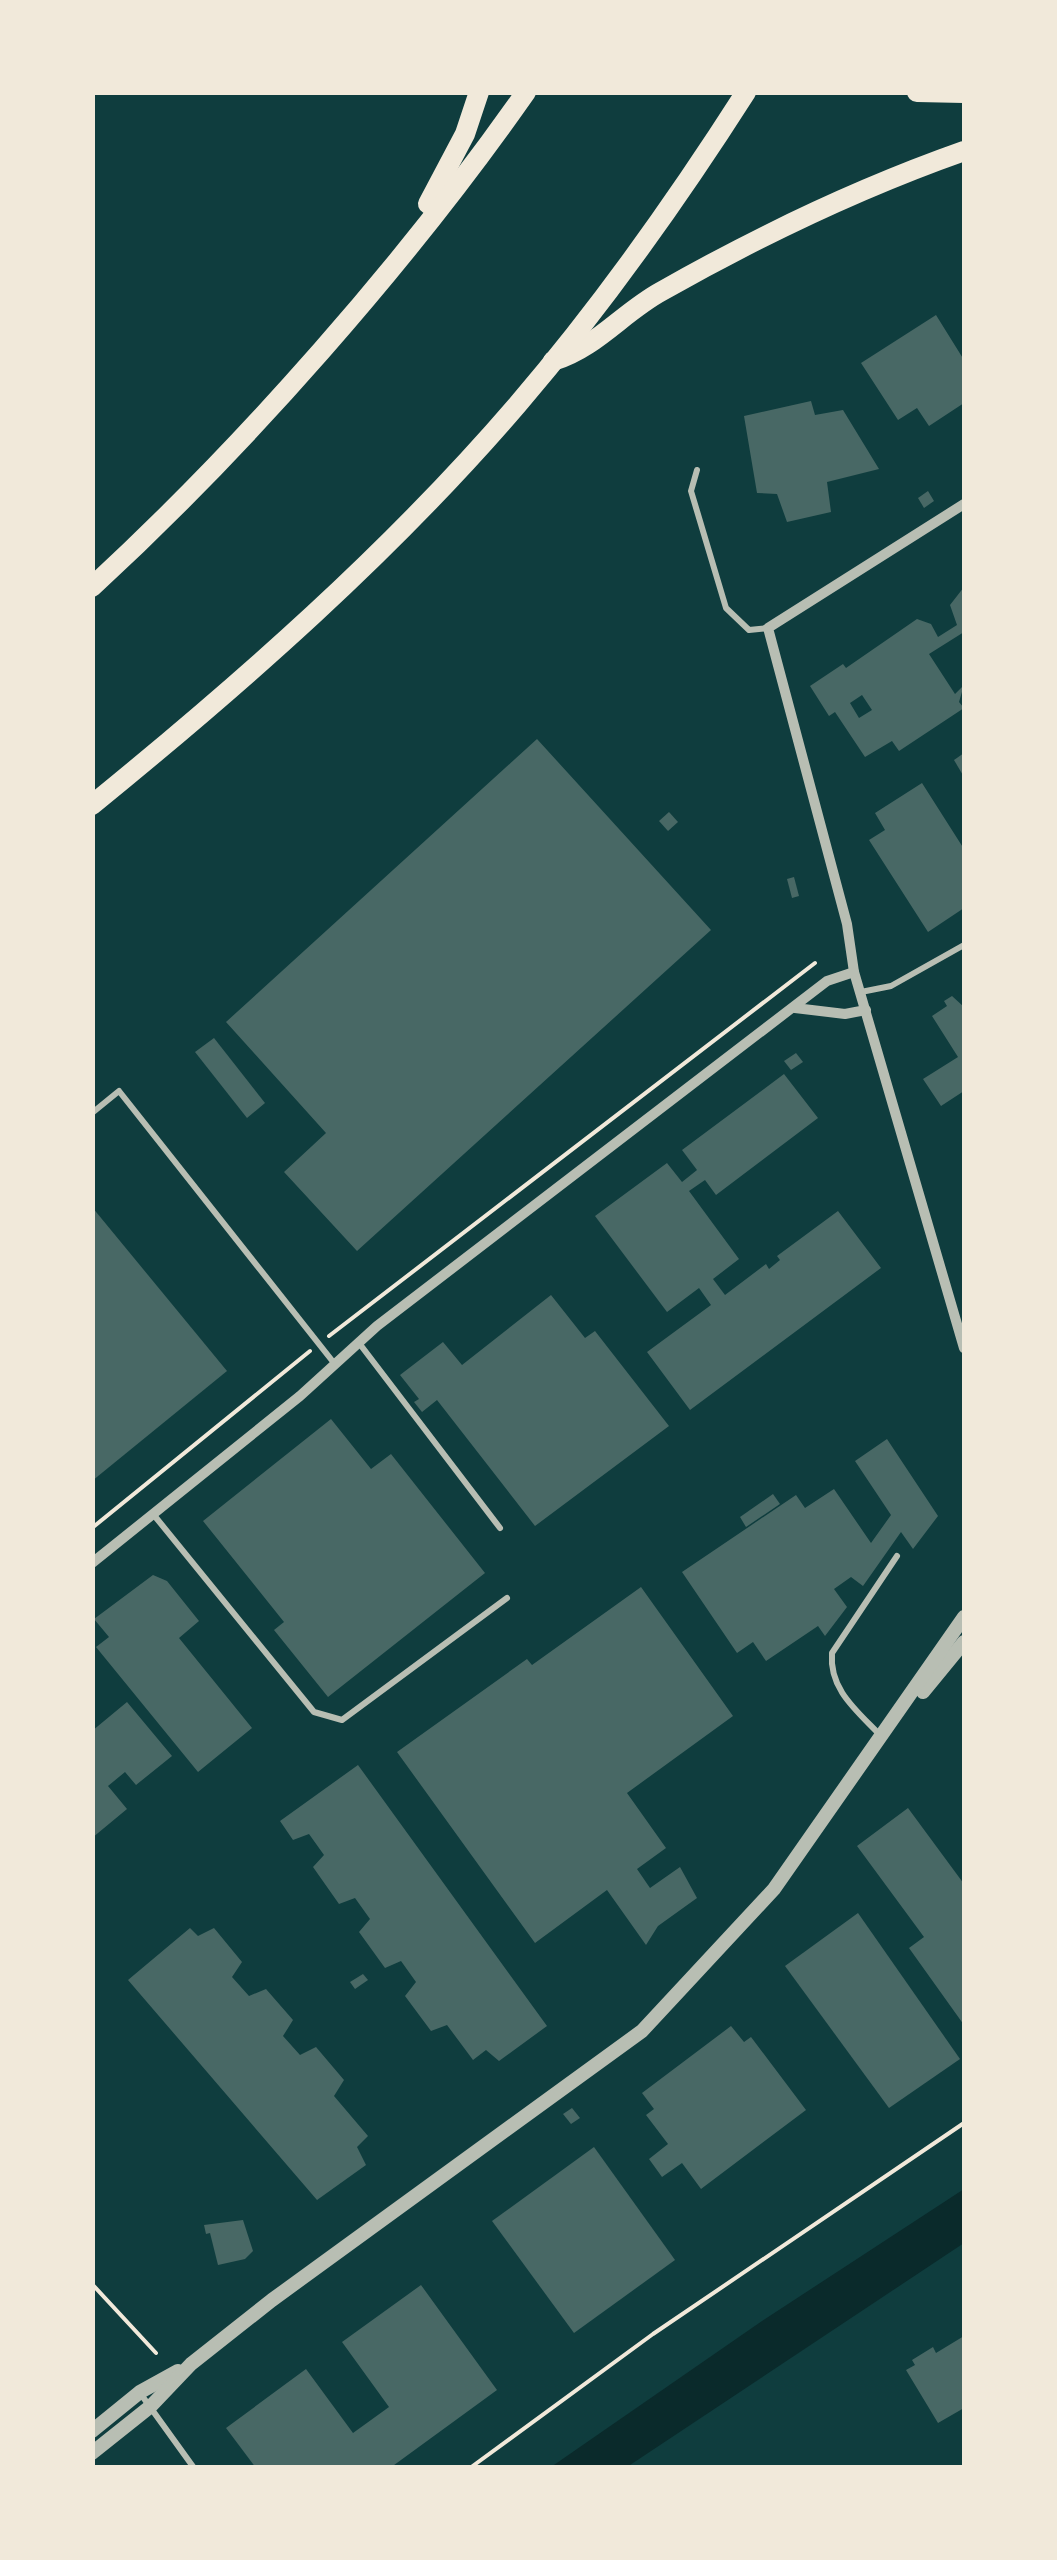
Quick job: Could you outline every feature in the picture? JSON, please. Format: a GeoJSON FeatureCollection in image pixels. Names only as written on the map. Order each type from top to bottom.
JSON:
{"type":"FeatureCollection","features":[{"type":"Feature","properties":{"kind":"highway"},"geometry":{"type":"LineString","coordinates":[[409,243],[464,134],[479,92]]}},
{"type":"Feature","properties":{"kind":"highway"},"geometry":{"type":"LineString","coordinates":[[92,586],[264,412],[409,243],[526,92]]}},
{"type":"Feature","properties":{"kind":"highway"},"geometry":{"type":"LineString","coordinates":[[92,804],[192,722],[350,580],[447,483],[553,361],[746,92]]}},
{"type":"Feature","properties":{"kind":"highway"},"geometry":{"type":"LineString","coordinates":[[917,92],[964,93]]}},
{"type":"Feature","properties":{"kind":"highway"},"geometry":{"type":"LineString","coordinates":[[553,361],[581,352],[649,298],[748,242],[865,189],[964,152]]}},
{"type":"Feature","properties":{"kind":"street"},"geometry":{"type":"LineString","coordinates":[[964,504],[768,628],[847,924],[854,972],[964,1348]]}},
{"type":"Feature","properties":{"kind":"street"},"geometry":{"type":"LineString","coordinates":[[92,1563],[359,1343],[827,981],[854,972]]}},
{"type":"Feature","properties":{"kind":"street"},"geometry":{"type":"LineString","coordinates":[[796,1008],[845,1014],[866,1010]]}},
{"type":"Feature","properties":{"kind":"street"},"geometry":{"type":"LineString","coordinates":[[92,2431],[140,2392],[192,2364],[642,2032],[774,1889],[884,1738],[964,1617]]}},
{"type":"Feature","properties":{"kind":"street"},"geometry":{"type":"LineString","coordinates":[[884,1738],[964,1642]]}},
{"type":"Feature","properties":{"kind":"street"},"geometry":{"type":"LineString","coordinates":[[92,2453],[151,2406],[192,2364]]}},
{"type":"Feature","properties":{"kind":"lane"},"geometry":{"type":"LineString","coordinates":[[697,470],[691,491],[726,608],[749,630],[768,628]]}},
{"type":"Feature","properties":{"kind":"lane"},"geometry":{"type":"LineString","coordinates":[[860,992],[891,986],[964,944]]}},
{"type":"Feature","properties":{"kind":"lane"},"geometry":{"type":"LineString","coordinates":[[92,1113],[119,1092],[335,1364]]}},
{"type":"Feature","properties":{"kind":"lane"},"geometry":{"type":"LineString","coordinates":[[359,1343],[500,1528]]}},
{"type":"Feature","properties":{"kind":"lane"},"geometry":{"type":"LineString","coordinates":[[153,1514],[314,1712],[330,1718],[342,1720],[507,1598]]}},
{"type":"Feature","properties":{"kind":"lane"},"geometry":{"type":"LineString","coordinates":[[884,1738],[843,1696],[831,1668],[832,1653],[897,1556]]}},
{"type":"Feature","properties":{"kind":"lane"},"geometry":{"type":"LineString","coordinates":[[140,2392],[194,2468]]}},
{"type":"Feature","properties":{"kind":"path"},"geometry":{"type":"LineString","coordinates":[[92,1528],[319,1344],[814,962]]}},
{"type":"Feature","properties":{"kind":"path"},"geometry":{"type":"LineString","coordinates":[[470,2468],[653,2334],[964,2123]]}},
{"type":"Feature","properties":{"kind":"path"},"geometry":{"type":"LineString","coordinates":[[92,2284],[156,2354]]}},
{"type":"Feature","properties":{"kind":"water"},"geometry":{"type":"Polygon","coordinates":[[[964,2189],[964,2243],[627,2467],[551,2467],[762,2321],[964,2189]]]}},
{"type":"Feature","properties":{"kind":"building"},"geometry":{"type":"Polygon","coordinates":[[[936,315],[964,360],[964,403],[929,426],[917,408],[898,420],[861,363],[936,315]]]}},
{"type":"Feature","properties":{"kind":"building"},"geometry":{"type":"Polygon","coordinates":[[[811,401],[815,415],[843,410],[879,469],[827,482],[831,512],[787,522],[777,494],[757,493],[744,416],[811,401]]]}},
{"type":"Feature","properties":{"kind":"building"},"geometry":{"type":"Polygon","coordinates":[[[928,491],[934,501],[924,508],[918,498],[928,491]]]}},
{"type":"Feature","properties":{"kind":"building"},"geometry":{"type":"Polygon","coordinates":[[[964,587],[964,632],[929,654],[955,694],[964,685],[959,702],[964,708],[899,751],[892,741],[865,757],[835,712],[829,716],[810,686],[843,664],[846,668],[917,619],[931,624],[938,637],[957,625],[950,605],[964,587]],[[862,695],[850,703],[859,718],[872,710],[862,695]]]}},
{"type":"Feature","properties":{"kind":"building"},"geometry":{"type":"Polygon","coordinates":[[[537,739],[711,930],[357,1251],[284,1172],[326,1133],[226,1022],[537,739]]]}},
{"type":"Feature","properties":{"kind":"building"},"geometry":{"type":"Polygon","coordinates":[[[964,753],[964,777],[954,760],[964,753]]]}},
{"type":"Feature","properties":{"kind":"building"},"geometry":{"type":"Polygon","coordinates":[[[922,783],[964,849],[964,908],[928,932],[869,840],[885,830],[875,813],[922,783]]]}},
{"type":"Feature","properties":{"kind":"building"},"geometry":{"type":"Polygon","coordinates":[[[669,812],[678,822],[668,831],[659,821],[669,812]]]}},
{"type":"Feature","properties":{"kind":"building"},"geometry":{"type":"Polygon","coordinates":[[[794,877],[799,896],[792,898],[787,879],[794,877]]]}},
{"type":"Feature","properties":{"kind":"building"},"geometry":{"type":"Polygon","coordinates":[[[952,996],[964,1007],[964,1091],[941,1106],[923,1079],[958,1057],[932,1016],[947,1006],[944,1001],[952,996]]]}},
{"type":"Feature","properties":{"kind":"building"},"geometry":{"type":"Polygon","coordinates":[[[214,1038],[265,1103],[247,1118],[195,1052],[214,1038]]]}},
{"type":"Feature","properties":{"kind":"building"},"geometry":{"type":"Polygon","coordinates":[[[796,1053],[803,1062],[791,1070],[784,1061],[796,1053]]]}},
{"type":"Feature","properties":{"kind":"building"},"geometry":{"type":"Polygon","coordinates":[[[784,1074],[818,1118],[716,1195],[705,1180],[689,1191],[739,1259],[713,1279],[725,1295],[766,1264],[769,1269],[780,1260],[777,1256],[838,1211],[881,1268],[690,1410],[647,1352],[711,1305],[699,1288],[667,1312],[595,1216],[667,1163],[682,1182],[697,1170],[682,1150],[784,1074]]]}},
{"type":"Feature","properties":{"kind":"building"},"geometry":{"type":"Polygon","coordinates":[[[92,1207],[227,1371],[92,1481],[92,1207]]]}},
{"type":"Feature","properties":{"kind":"building"},"geometry":{"type":"Polygon","coordinates":[[[551,1295],[585,1338],[595,1331],[669,1426],[535,1526],[437,1400],[422,1412],[414,1402],[419,1399],[400,1375],[443,1342],[462,1365],[551,1295]]]}},
{"type":"Feature","properties":{"kind":"building"},"geometry":{"type":"Polygon","coordinates":[[[331,1419],[371,1469],[391,1454],[485,1573],[328,1697],[274,1630],[284,1622],[203,1521],[331,1419]]]}},
{"type":"Feature","properties":{"kind":"building"},"geometry":{"type":"Polygon","coordinates":[[[887,1439],[938,1516],[913,1549],[901,1532],[863,1586],[851,1577],[834,1589],[847,1607],[825,1636],[818,1626],[766,1661],[753,1642],[737,1653],[682,1572],[796,1495],[805,1508],[834,1489],[871,1543],[891,1515],[855,1461],[887,1439]]]}},
{"type":"Feature","properties":{"kind":"building"},"geometry":{"type":"Polygon","coordinates":[[[773,1494],[780,1504],[746,1527],[740,1517],[773,1494]]]}},
{"type":"Feature","properties":{"kind":"building"},"geometry":{"type":"Polygon","coordinates":[[[153,1575],[167,1581],[199,1621],[179,1638],[252,1728],[198,1772],[96,1647],[109,1637],[94,1619],[153,1575]]]}},
{"type":"Feature","properties":{"kind":"building"},"geometry":{"type":"Polygon","coordinates":[[[641,1587],[733,1716],[627,1793],[666,1848],[637,1869],[650,1888],[680,1867],[697,1898],[658,1926],[646,1945],[607,1890],[535,1943],[397,1752],[527,1659],[532,1665],[641,1587]]]}},
{"type":"Feature","properties":{"kind":"building"},"geometry":{"type":"Polygon","coordinates":[[[127,1702],[172,1756],[136,1785],[125,1772],[108,1786],[127,1809],[92,1838],[92,1731],[127,1702]]]}},
{"type":"Feature","properties":{"kind":"building"},"geometry":{"type":"Polygon","coordinates":[[[358,1765],[547,2026],[499,2061],[486,2050],[473,2060],[447,2025],[431,2031],[405,1996],[416,1982],[401,1961],[385,1968],[359,1932],[370,1919],[355,1898],[339,1904],[313,1867],[324,1855],[309,1834],[293,1840],[280,1821],[358,1765]]]}},
{"type":"Feature","properties":{"kind":"building"},"geometry":{"type":"Polygon","coordinates":[[[908,1808],[964,1884],[964,2025],[909,1948],[924,1937],[857,1846],[908,1808]]]}},
{"type":"Feature","properties":{"kind":"building"},"geometry":{"type":"Polygon","coordinates":[[[858,1913],[960,2059],[889,2108],[785,1966],[858,1913]]]}},
{"type":"Feature","properties":{"kind":"building"},"geometry":{"type":"Polygon","coordinates":[[[190,1928],[198,1936],[214,1928],[242,1962],[232,1977],[249,1996],[266,1989],[293,2020],[283,2036],[300,2055],[316,2047],[344,2080],[334,2096],[368,2136],[357,2147],[366,2165],[317,2200],[128,1980],[190,1928]]]}},
{"type":"Feature","properties":{"kind":"building"},"geometry":{"type":"Polygon","coordinates":[[[363,1974],[368,1980],[355,1989],[350,1982],[363,1974]]]}},
{"type":"Feature","properties":{"kind":"building"},"geometry":{"type":"Polygon","coordinates":[[[731,2026],[744,2042],[751,2037],[806,2110],[701,2189],[682,2163],[662,2177],[649,2159],[668,2144],[646,2115],[654,2109],[642,2093],[731,2026]]]}},
{"type":"Feature","properties":{"kind":"building"},"geometry":{"type":"Polygon","coordinates":[[[572,2108],[580,2118],[571,2124],[563,2114],[572,2108]]]}},
{"type":"Feature","properties":{"kind":"building"},"geometry":{"type":"Polygon","coordinates":[[[594,2147],[675,2260],[574,2333],[492,2221],[594,2147]]]}},
{"type":"Feature","properties":{"kind":"building"},"geometry":{"type":"Polygon","coordinates":[[[243,2220],[253,2251],[245,2259],[218,2265],[210,2233],[206,2234],[204,2225],[243,2220]]]}},
{"type":"Feature","properties":{"kind":"building"},"geometry":{"type":"Polygon","coordinates":[[[421,2285],[497,2390],[390,2468],[256,2468],[226,2428],[306,2369],[353,2433],[389,2407],[342,2342],[421,2285]]]}},
{"type":"Feature","properties":{"kind":"building"},"geometry":{"type":"Polygon","coordinates":[[[964,2336],[964,2408],[938,2423],[906,2370],[915,2365],[912,2360],[933,2347],[936,2353],[964,2336]]]}}]}
